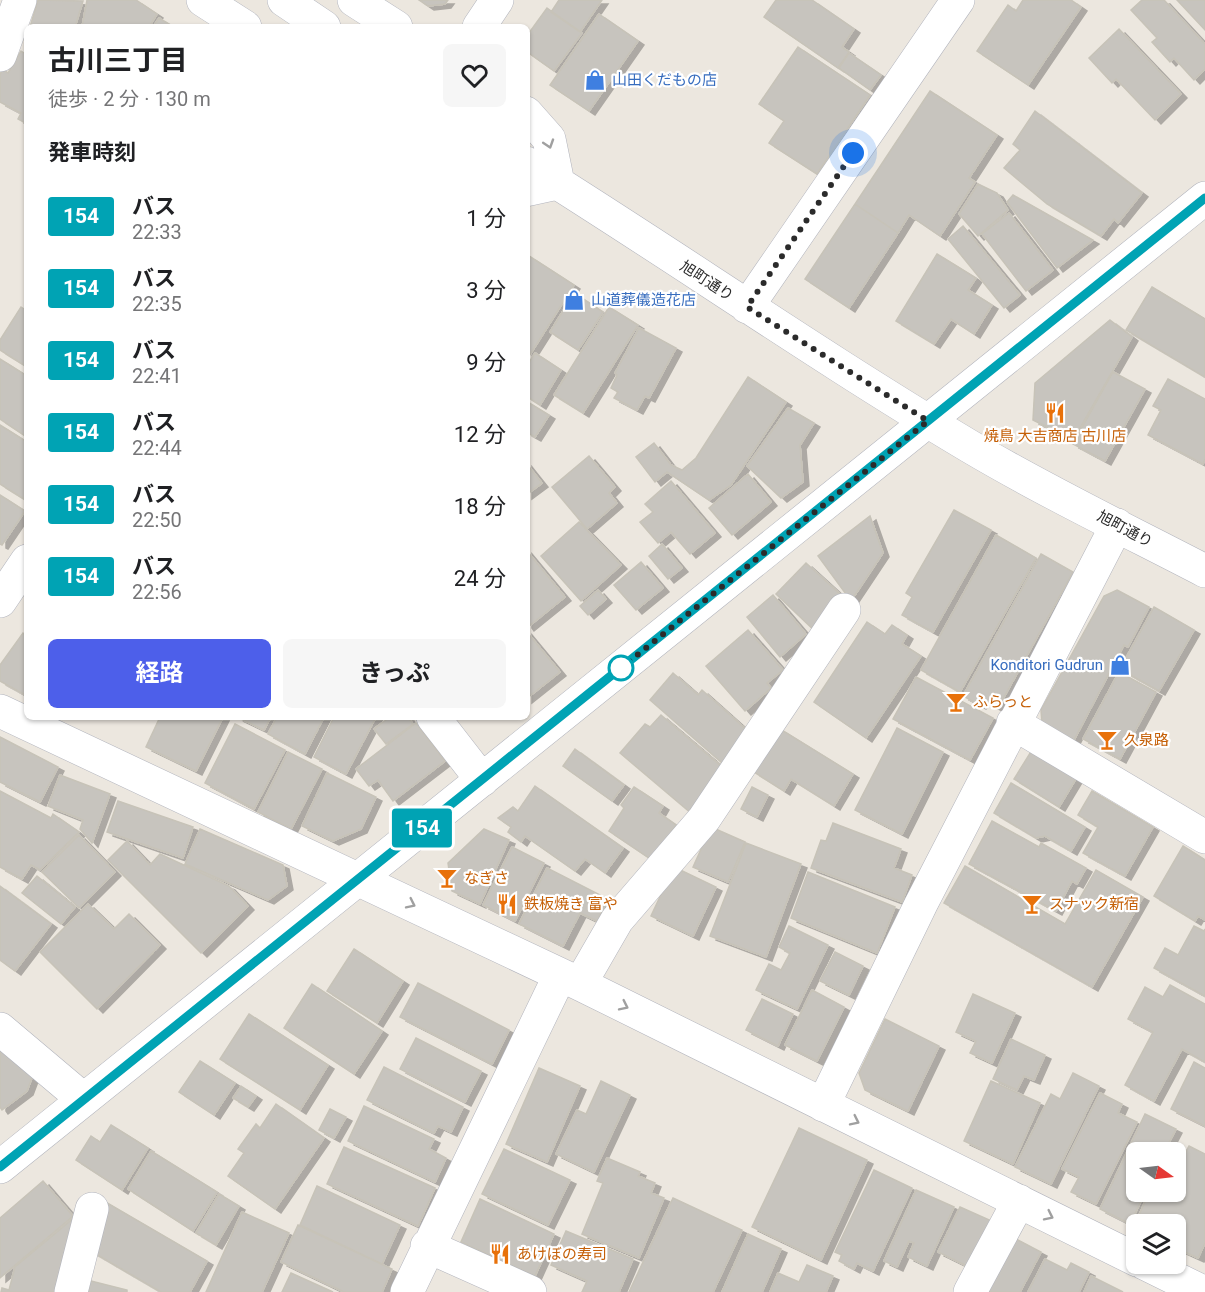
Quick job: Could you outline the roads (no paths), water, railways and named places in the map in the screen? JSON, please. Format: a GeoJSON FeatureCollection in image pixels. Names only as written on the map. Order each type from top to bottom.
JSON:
{"type":"FeatureCollection","features":[{"type":"Feature","properties":{"kind":"street"},"geometry":{"type":"LineString","coordinates":[[0,55],[20,0]]}},
{"type":"Feature","properties":{"kind":"street"},"geometry":{"type":"LineString","coordinates":[[203,0],[240,24]]}},
{"type":"Feature","properties":{"kind":"street"},"geometry":{"type":"LineString","coordinates":[[284,0],[320,24]]}},
{"type":"Feature","properties":{"kind":"street"},"geometry":{"type":"LineString","coordinates":[[354,0],[391,24]]}},
{"type":"Feature","properties":{"kind":"street"},"geometry":{"type":"LineString","coordinates":[[481,24],[497,0]]}},
{"type":"Feature","properties":{"kind":"street"},"geometry":{"type":"LineString","coordinates":[[747,307],[958,0]]}},
{"type":"Feature","properties":{"kind":"street"},"geometry":{"type":"LineString","coordinates":[[530,118],[549,139],[558,183],[530,189]]}},
{"type":"Feature","properties":{"kind":"street","name":"旭町通り"},"geometry":{"type":"LineString","coordinates":[[530,166],[747,307],[928,421],[1205,571]]}},
{"type":"Feature","properties":{"kind":"street"},"geometry":{"type":"LineString","coordinates":[[0,1167],[1205,198]]}},
{"type":"Feature","properties":{"kind":"street"},"geometry":{"type":"LineString","coordinates":[[823,1105],[1013,723],[1117,525]]}},
{"type":"Feature","properties":{"kind":"street"},"geometry":{"type":"LineString","coordinates":[[0,601],[24,565]]}},
{"type":"Feature","properties":{"kind":"street"},"geometry":{"type":"LineString","coordinates":[[407,1292],[427,1246],[570,980],[617,920],[711,810],[844,610]]}},
{"type":"Feature","properties":{"kind":"street"},"geometry":{"type":"LineString","coordinates":[[0,711],[570,980],[1126,1255]]}},
{"type":"Feature","properties":{"kind":"street"},"geometry":{"type":"LineString","coordinates":[[435,720],[482,780]]}},
{"type":"Feature","properties":{"kind":"street"},"geometry":{"type":"LineString","coordinates":[[1013,723],[1205,837]]}},
{"type":"Feature","properties":{"kind":"street"},"geometry":{"type":"LineString","coordinates":[[0,1029],[83,1099]]}},
{"type":"Feature","properties":{"kind":"street"},"geometry":{"type":"LineString","coordinates":[[970,1292],[1019,1202]]}},
{"type":"Feature","properties":{"kind":"street"},"geometry":{"type":"LineString","coordinates":[[71,1292],[92,1209]]}},
{"type":"Feature","properties":{"kind":"street"},"geometry":{"type":"LineString","coordinates":[[427,1246],[530,1292]]}},
{"type":"Feature","properties":{"kind":"street"},"geometry":{"type":"LineString","coordinates":[[1166,1274],[1203,1292]]}},
{"type":"Feature","properties":{"kind":"place","name":"山田くだもの店"},"geometry":{"type":"Point","coordinates":[595,80]}},
{"type":"Feature","properties":{"kind":"place","name":"山道葬儀造花店"},"geometry":{"type":"Point","coordinates":[574,300]}},
{"type":"Feature","properties":{"kind":"place","name":"焼鳥 大吉商店 古川店"},"geometry":{"type":"Point","coordinates":[1055,413]}},
{"type":"Feature","properties":{"kind":"place","name":"Konditori Gudrun"},"geometry":{"type":"Point","coordinates":[1120,665]}},
{"type":"Feature","properties":{"kind":"place","name":"ふらっと"},"geometry":{"type":"Point","coordinates":[956,702]}},
{"type":"Feature","properties":{"kind":"place","name":"久泉路"},"geometry":{"type":"Point","coordinates":[1107,740]}},
{"type":"Feature","properties":{"kind":"place","name":"なぎさ"},"geometry":{"type":"Point","coordinates":[447,878]}},
{"type":"Feature","properties":{"kind":"place","name":"鉄板焼き 富や"},"geometry":{"type":"Point","coordinates":[507,904]}},
{"type":"Feature","properties":{"kind":"place","name":"スナック新宿"},"geometry":{"type":"Point","coordinates":[1032,904]}},
{"type":"Feature","properties":{"kind":"place","name":"あけぼの寿司"},"geometry":{"type":"Point","coordinates":[500,1254]}}]}
